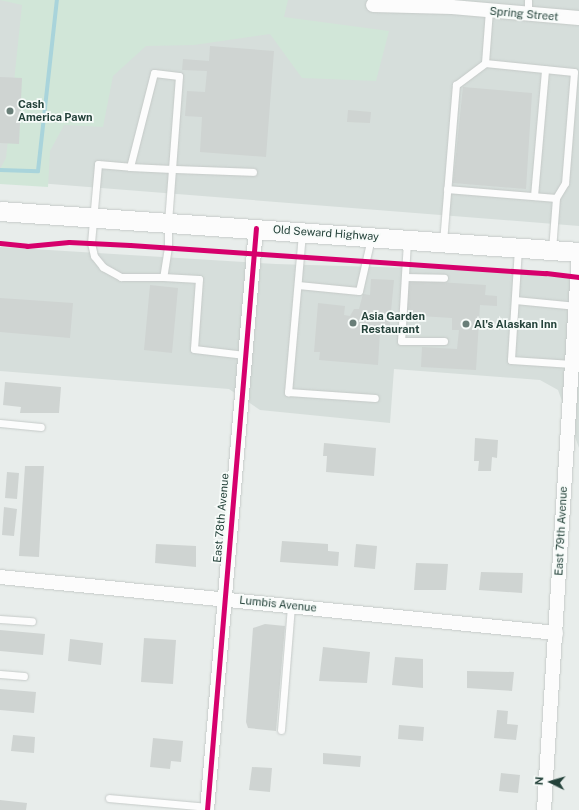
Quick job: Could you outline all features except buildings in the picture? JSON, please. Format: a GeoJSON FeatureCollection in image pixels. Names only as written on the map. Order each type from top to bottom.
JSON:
{"type":"FeatureCollection","features":[{"type":"Feature","properties":{"kind":"main road","name":"Old Seward Highway"},"geometry":{"type":"LineString","coordinates":[[0,211],[302,231],[579,252]]}},
{"type":"Feature","properties":{"kind":"street","name":"Spring Street"},"geometry":{"type":"LineString","coordinates":[[373,5],[452,4],[489,10],[528,7],[579,18]]}},
{"type":"Feature","properties":{"kind":"street","name":"East 78th Avenue"},"geometry":{"type":"LineString","coordinates":[[208,808],[224,598],[256,228]]}},
{"type":"Feature","properties":{"kind":"street","name":"East 79th Avenue"},"geometry":{"type":"LineString","coordinates":[[544,810],[574,389],[572,364],[577,306],[579,252]]}},
{"type":"Feature","properties":{"kind":"street","name":"Lumbis Avenue"},"geometry":{"type":"LineString","coordinates":[[0,577],[224,598],[556,633]]}},
{"type":"Feature","properties":{"kind":"lane"},"geometry":{"type":"LineString","coordinates":[[485,63],[489,10]]}},
{"type":"Feature","properties":{"kind":"lane"},"geometry":{"type":"LineString","coordinates":[[443,242],[456,85],[485,63],[574,72],[565,182],[556,198],[552,250]]}},
{"type":"Feature","properties":{"kind":"lane"},"geometry":{"type":"LineString","coordinates":[[534,196],[545,69]]}},
{"type":"Feature","properties":{"kind":"lane"},"geometry":{"type":"LineString","coordinates":[[130,167],[154,73],[179,76],[163,277]]}},
{"type":"Feature","properties":{"kind":"lane"},"geometry":{"type":"LineString","coordinates":[[245,355],[194,349],[199,279],[121,277],[103,267],[94,256],[91,243],[98,164],[130,167],[253,172]]}},
{"type":"Feature","properties":{"kind":"lane"},"geometry":{"type":"LineString","coordinates":[[447,188],[556,198]]}},
{"type":"Feature","properties":{"kind":"lane"},"geometry":{"type":"LineString","coordinates":[[302,231],[288,392],[375,398]]}},
{"type":"Feature","properties":{"kind":"lane"},"geometry":{"type":"LineString","coordinates":[[298,285],[359,290],[371,236]]}},
{"type":"Feature","properties":{"kind":"lane"},"geometry":{"type":"LineString","coordinates":[[408,239],[401,341],[444,341]]}},
{"type":"Feature","properties":{"kind":"lane"},"geometry":{"type":"LineString","coordinates":[[518,248],[511,360],[572,364]]}},
{"type":"Feature","properties":{"kind":"lane"},"geometry":{"type":"LineString","coordinates":[[405,277],[444,278]]}},
{"type":"Feature","properties":{"kind":"lane"},"geometry":{"type":"LineString","coordinates":[[515,300],[577,306]]}},
{"type":"Feature","properties":{"kind":"lane"},"geometry":{"type":"LineString","coordinates":[[0,422],[41,427]]}},
{"type":"Feature","properties":{"kind":"lane"},"geometry":{"type":"LineString","coordinates":[[282,730],[290,605]]}},
{"type":"Feature","properties":{"kind":"lane"},"geometry":{"type":"LineString","coordinates":[[0,619],[32,621]]}},
{"type":"Feature","properties":{"kind":"lane"},"geometry":{"type":"LineString","coordinates":[[0,674],[24,676]]}},
{"type":"Feature","properties":{"kind":"lane"},"geometry":{"type":"LineString","coordinates":[[109,798],[208,808]]}},
{"type":"Feature","properties":{"kind":"shaded area"},"geometry":{"type":"Polygon","coordinates":[[[0,0],[579,0],[579,226],[0,180],[0,0]]]}},
{"type":"Feature","properties":{"kind":"shaded area"},"geometry":{"type":"Polygon","coordinates":[[[0,247],[276,264],[481,270],[579,279],[579,448],[558,390],[540,380],[394,369],[390,423],[260,410],[229,389],[0,371],[0,247]]]}},
{"type":"Feature","properties":{"kind":"green space"},"geometry":{"type":"Polygon","coordinates":[[[0,0],[288,0],[284,17],[389,31],[376,81],[302,78],[270,34],[194,45],[146,46],[113,76],[103,127],[64,125],[50,151],[48,187],[0,184],[0,169],[6,158],[22,5],[0,0]]]}},
{"type":"Feature","properties":{"kind":"waterway"},"geometry":{"type":"LineString","coordinates":[[0,170],[38,171],[57,0]]}},
{"type":"Feature","properties":{"kind":"cycle path"},"geometry":{"type":"LineString","coordinates":[[207,810],[256,228]]}},
{"type":"Feature","properties":{"kind":"cycle path"},"geometry":{"type":"LineString","coordinates":[[0,243],[27,246],[69,242],[130,245],[546,273],[579,277]]}},
{"type":"Feature","properties":{"kind":"place","name":"Cash America Pawn"},"geometry":{"type":"Point","coordinates":[10,111]}},
{"type":"Feature","properties":{"kind":"place","name":"Asia Garden Restaurant"},"geometry":{"type":"Point","coordinates":[353,323]}},
{"type":"Feature","properties":{"kind":"place","name":"Al's Alaskan Inn"},"geometry":{"type":"Point","coordinates":[466,324]}}]}
